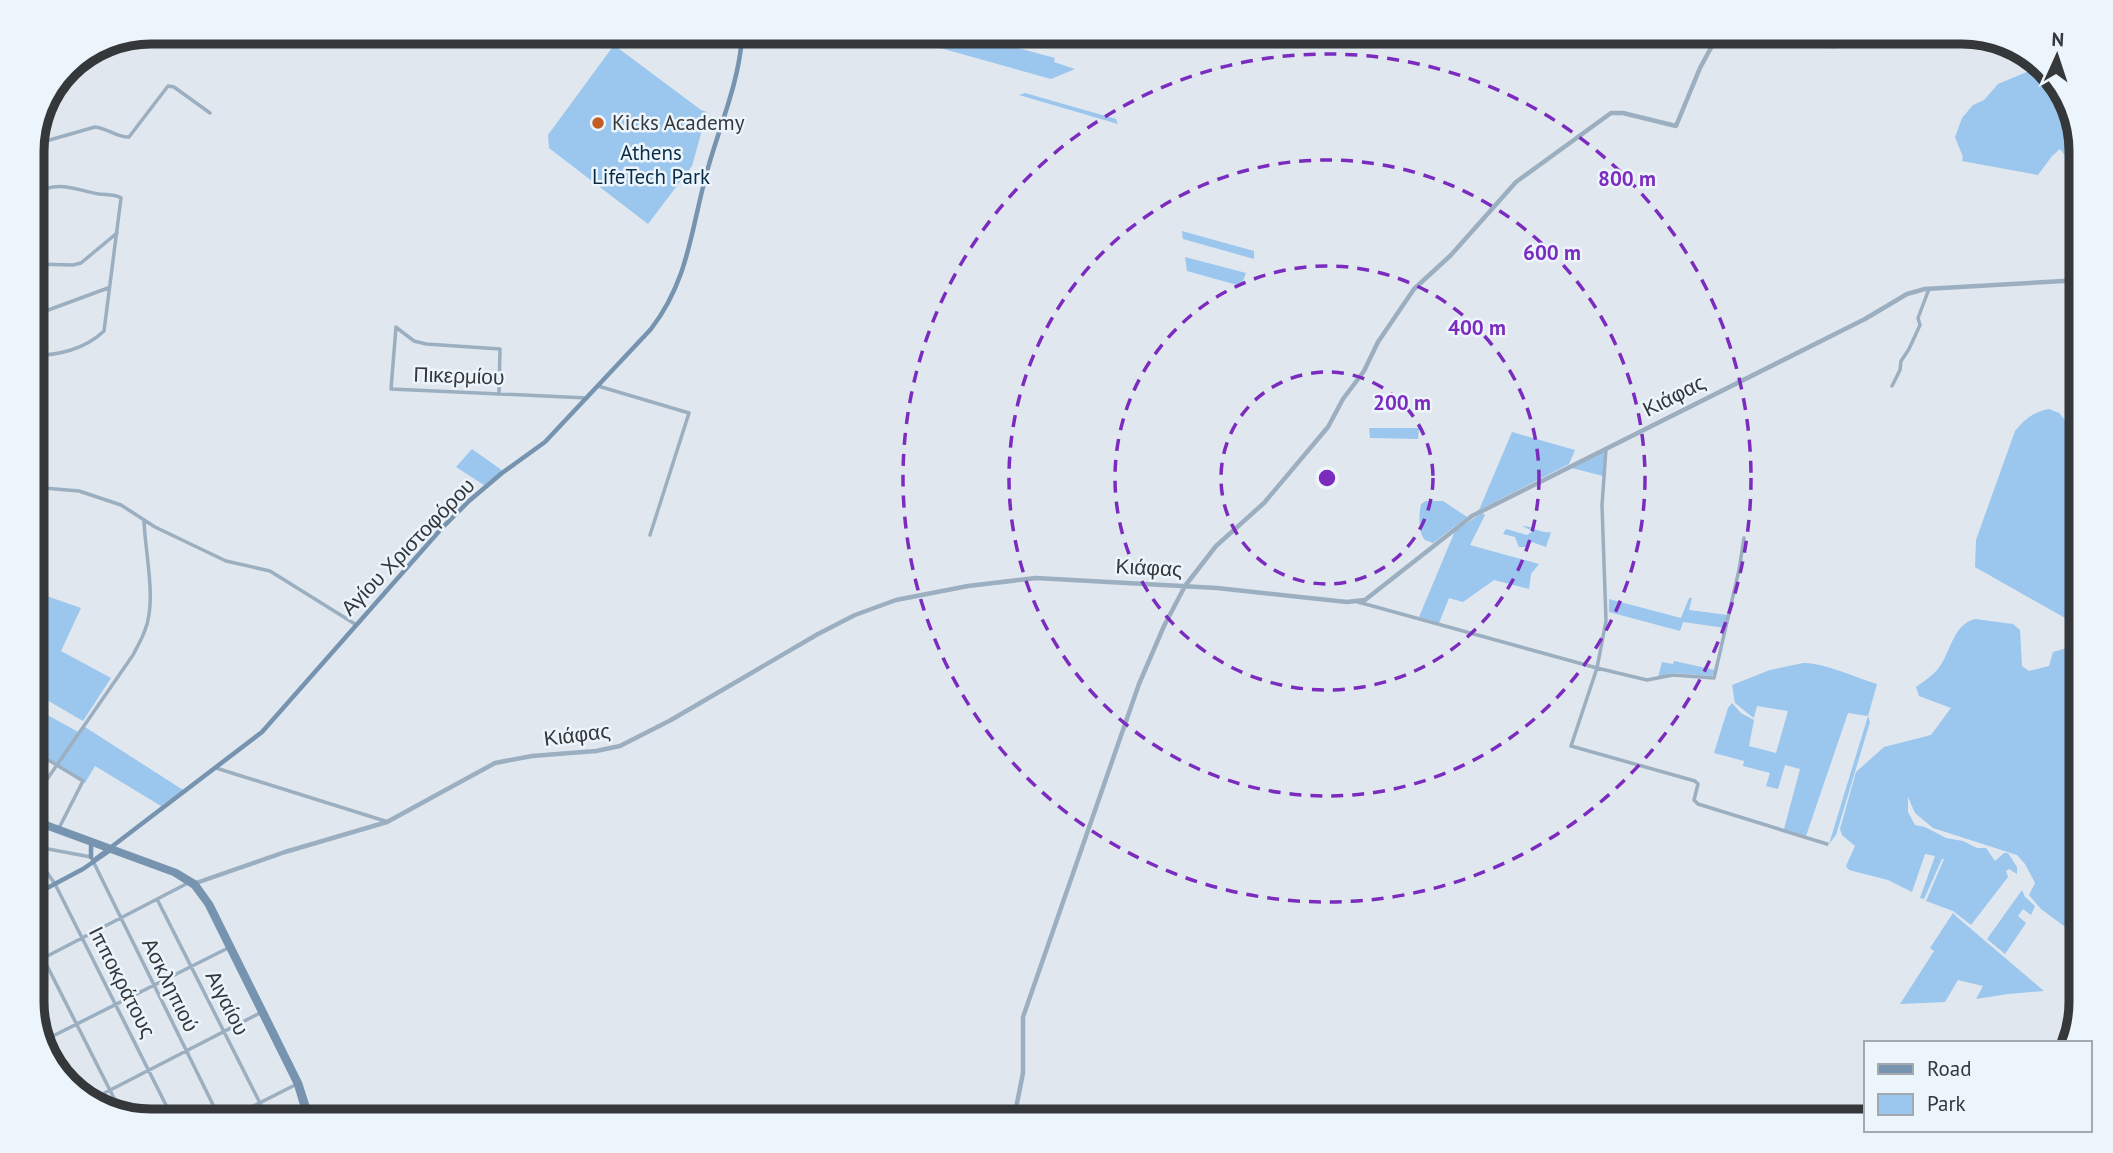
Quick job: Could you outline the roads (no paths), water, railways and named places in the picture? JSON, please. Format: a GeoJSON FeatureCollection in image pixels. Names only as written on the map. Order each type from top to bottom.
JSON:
{"type":"FeatureCollection","features":[{"type":"Feature","properties":{"kind":"main road","name":"Αγίου Χριστοφόρου"},"geometry":{"type":"LineString","coordinates":[[44,890],[109,849],[262,732],[355,624],[469,501],[545,442],[651,329],[673,296],[692,236],[736,73],[741,44]]}},
{"type":"Feature","properties":{"kind":"main road"},"geometry":{"type":"LineString","coordinates":[[44,824],[174,874],[198,892],[298,1083]]}},
{"type":"Feature","properties":{"kind":"main road"},"geometry":{"type":"LineString","coordinates":[[44,825],[90,844],[176,871],[196,883],[211,904],[298,1083],[305,1109]]}},
{"type":"Feature","properties":{"kind":"main road"},"geometry":{"type":"LineString","coordinates":[[90,844],[92,860]]}},
{"type":"Feature","properties":{"kind":"street"},"geometry":{"type":"LineString","coordinates":[[1017,1109],[1016,1101],[1023,1073],[1023,1017],[1139,684],[1185,586],[1216,546],[1264,503],[1328,427],[1343,399],[1364,371],[1382,334],[1414,289],[1451,256],[1516,182],[1612,113],[1623,113],[1676,126],[1712,44]]}},
{"type":"Feature","properties":{"kind":"street"},"geometry":{"type":"LineString","coordinates":[[44,142],[95,127],[129,137],[168,86],[174,87],[210,113]]}},
{"type":"Feature","properties":{"kind":"street"},"geometry":{"type":"LineString","coordinates":[[44,190],[70,187],[121,196],[102,333],[70,351],[44,354]]}},
{"type":"Feature","properties":{"kind":"street"},"geometry":{"type":"LineString","coordinates":[[44,264],[81,263],[117,233]]}},
{"type":"Feature","properties":{"kind":"street","name":"Κιάφας"},"geometry":{"type":"LineString","coordinates":[[196,883],[285,852],[387,822],[495,763],[620,746],[671,720],[818,634],[884,603],[968,586],[1036,578],[1185,586],[1358,602],[1369,597],[1464,521],[1853,325],[1907,294],[1929,289],[2069,281]]}},
{"type":"Feature","properties":{"kind":"street"},"geometry":{"type":"LineString","coordinates":[[44,312],[108,288]]}},
{"type":"Feature","properties":{"kind":"street"},"geometry":{"type":"LineString","coordinates":[[1892,386],[1900,370],[1901,361],[1920,325],[1917,318],[1929,289]]}},
{"type":"Feature","properties":{"kind":"street","name":"Πικερμίου"},"geometry":{"type":"LineString","coordinates":[[499,393],[500,349],[420,343],[396,327],[391,389],[587,398]]}},
{"type":"Feature","properties":{"kind":"street"},"geometry":{"type":"LineString","coordinates":[[598,386],[689,413],[650,535]]}},
{"type":"Feature","properties":{"kind":"street"},"geometry":{"type":"LineString","coordinates":[[1606,448],[1602,505],[1606,621],[1597,668],[1571,746],[1695,781],[1699,786],[1694,800],[1698,804],[1827,844]]}},
{"type":"Feature","properties":{"kind":"street"},"geometry":{"type":"LineString","coordinates":[[44,487],[64,488],[95,495],[121,505],[144,521],[226,561],[270,571],[355,624]]}},
{"type":"Feature","properties":{"kind":"street"},"geometry":{"type":"LineString","coordinates":[[44,784],[133,654],[146,629],[149,585],[144,521]]}},
{"type":"Feature","properties":{"kind":"street"},"geometry":{"type":"LineString","coordinates":[[1358,602],[1647,680],[1673,675],[1714,678],[1744,538]]}},
{"type":"Feature","properties":{"kind":"street"},"geometry":{"type":"LineString","coordinates":[[44,757],[82,780],[79,792],[59,828]]}},
{"type":"Feature","properties":{"kind":"street"},"geometry":{"type":"LineString","coordinates":[[216,768],[387,822]]}},
{"type":"Feature","properties":{"kind":"street"},"geometry":{"type":"LineString","coordinates":[[44,849],[92,860]]}},
{"type":"Feature","properties":{"kind":"street","name":"Ασκληπιού"},"geometry":{"type":"LineString","coordinates":[[92,860],[152,985],[216,1109]]}},
{"type":"Feature","properties":{"kind":"street","name":"Ιπποκράτους"},"geometry":{"type":"LineString","coordinates":[[44,870],[55,884],[168,1109]]}},
{"type":"Feature","properties":{"kind":"street"},"geometry":{"type":"LineString","coordinates":[[116,1103],[44,958],[189,883]]}},
{"type":"Feature","properties":{"kind":"street","name":"Αιγαίου"},"geometry":{"type":"LineString","coordinates":[[157,899],[262,1109]]}},
{"type":"Feature","properties":{"kind":"street"},"geometry":{"type":"LineString","coordinates":[[49,1038],[228,948]]}},
{"type":"Feature","properties":{"kind":"street"},"geometry":{"type":"LineString","coordinates":[[99,1096],[260,1013]]}},
{"type":"Feature","properties":{"kind":"street"},"geometry":{"type":"LineString","coordinates":[[248,1109],[298,1083]]}},
{"type":"Feature","properties":{"kind":"place","name":"Kicks Academy"},"geometry":{"type":"Point","coordinates":[598,123]}},
{"type":"Feature","properties":{"kind":"park label","name":"Athens LifeTech Park"},"geometry":{"type":"Point","coordinates":[651,165]}}]}
